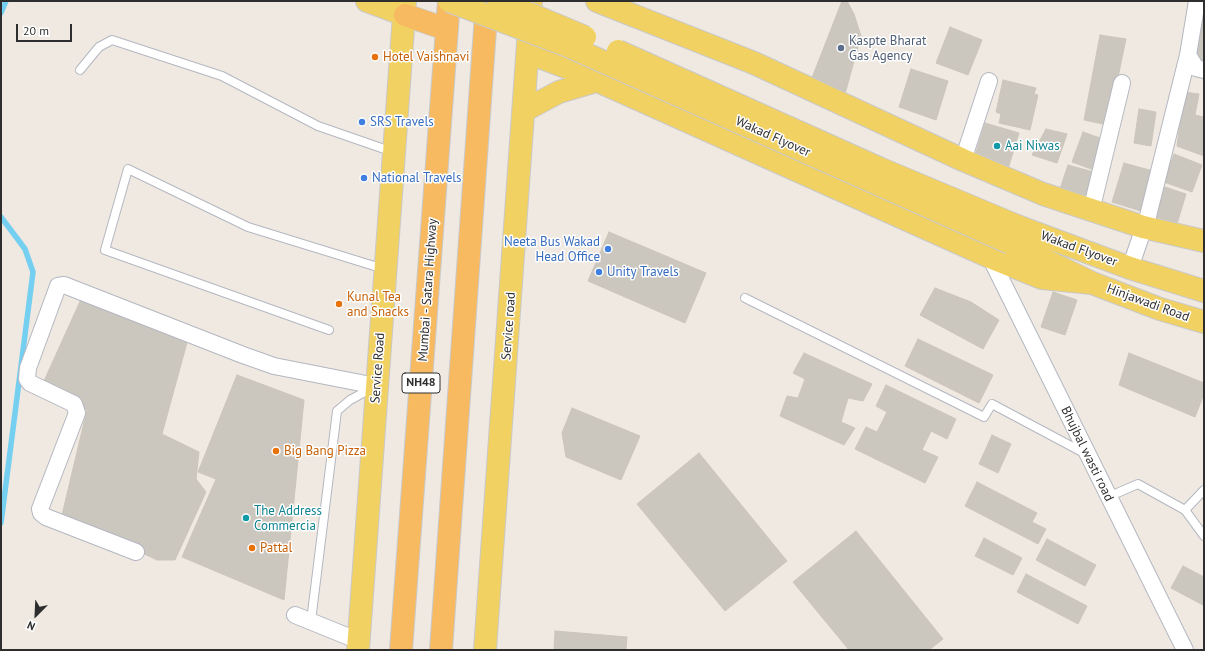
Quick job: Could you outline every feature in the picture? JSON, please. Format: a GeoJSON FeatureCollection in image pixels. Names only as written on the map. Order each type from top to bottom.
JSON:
{"type":"FeatureCollection","features":[{"type":"Feature","properties":{"kind":"highway","name":"Mumbai - Satara Highway"},"geometry":{"type":"LineString","coordinates":[[401,650],[449,1]]}},
{"type":"Feature","properties":{"kind":"highway","name":"NH48"},"geometry":{"type":"LineString","coordinates":[[441,650],[487,1]]}},
{"type":"Feature","properties":{"kind":"highway"},"geometry":{"type":"LineString","coordinates":[[405,8],[446,29]]}},
{"type":"Feature","properties":{"kind":"main road"},"geometry":{"type":"LineString","coordinates":[[367,1],[405,8]]}},
{"type":"Feature","properties":{"kind":"main road","name":"Wakad Flyover"},"geometry":{"type":"LineString","coordinates":[[449,1],[568,46],[1014,234],[1130,268]]}},
{"type":"Feature","properties":{"kind":"main road","name":"Wakad Flyover"},"geometry":{"type":"LineString","coordinates":[[500,1],[698,86],[881,169],[1014,234],[1092,283]]}},
{"type":"Feature","properties":{"kind":"main road","name":"Service road"},"geometry":{"type":"LineString","coordinates":[[485,650],[525,110],[531,1]]}},
{"type":"Feature","properties":{"kind":"main road"},"geometry":{"type":"LineString","coordinates":[[597,1],[754,63],[963,160],[1043,194],[1143,227],[1204,241]]}},
{"type":"Feature","properties":{"kind":"main road","name":"Service Road"},"geometry":{"type":"LineString","coordinates":[[359,646],[376,386],[405,8]]}},
{"type":"Feature","properties":{"kind":"main road"},"geometry":{"type":"LineString","coordinates":[[529,53],[596,80],[990,257],[1042,278],[1092,283]]}},
{"type":"Feature","properties":{"kind":"main road"},"geometry":{"type":"LineString","coordinates":[[525,110],[559,92],[596,80]]}},
{"type":"Feature","properties":{"kind":"main road","name":"Hinjawadi Road"},"geometry":{"type":"LineString","coordinates":[[1130,268],[1204,291]]}},
{"type":"Feature","properties":{"kind":"main road","name":"Hinjawadi Road"},"geometry":{"type":"LineString","coordinates":[[1092,283],[1160,309],[1204,322]]}},
{"type":"Feature","properties":{"kind":"street"},"geometry":{"type":"LineString","coordinates":[[1130,268],[1148,216],[1188,55],[1196,1]]}},
{"type":"Feature","properties":{"kind":"street"},"geometry":{"type":"LineString","coordinates":[[1188,55],[1196,68],[1204,70]]}},
{"type":"Feature","properties":{"kind":"street"},"geometry":{"type":"LineString","coordinates":[[963,160],[989,81]]}},
{"type":"Feature","properties":{"kind":"street"},"geometry":{"type":"LineString","coordinates":[[1091,211],[1122,83]]}},
{"type":"Feature","properties":{"kind":"street","name":"Bhujbal wasti road"},"geometry":{"type":"LineString","coordinates":[[990,257],[1108,497],[1187,648]]}},
{"type":"Feature","properties":{"kind":"street"},"geometry":{"type":"LineString","coordinates":[[136,552],[46,517],[41,513],[40,509],[77,413],[74,404],[30,383],[27,379],[28,368],[58,286],[64,285],[243,356],[274,366],[376,386]]}},
{"type":"Feature","properties":{"kind":"street"},"geometry":{"type":"LineString","coordinates":[[295,615],[311,621],[359,646]]}},
{"type":"Feature","properties":{"kind":"lane"},"geometry":{"type":"LineString","coordinates":[[80,70],[99,47],[112,40],[222,76],[318,126],[394,152]]}},
{"type":"Feature","properties":{"kind":"lane"},"geometry":{"type":"LineString","coordinates":[[329,330],[105,250],[128,169],[248,227],[385,269]]}},
{"type":"Feature","properties":{"kind":"lane"},"geometry":{"type":"LineString","coordinates":[[745,298],[984,418],[992,404],[1088,456]]}},
{"type":"Feature","properties":{"kind":"lane"},"geometry":{"type":"LineString","coordinates":[[311,621],[337,411],[350,400],[376,386]]}},
{"type":"Feature","properties":{"kind":"lane"},"geometry":{"type":"LineString","coordinates":[[1108,497],[1138,484],[1185,510],[1204,536]]}},
{"type":"Feature","properties":{"kind":"lane"},"geometry":{"type":"LineString","coordinates":[[1185,510],[1204,490]]}},
{"type":"Feature","properties":{"kind":"building","name":"Kaspte Bharat Gas Agency"},"geometry":{"type":"Polygon","coordinates":[[[842,1],[847,1],[854,14],[861,36],[845,94],[810,83],[842,1]]]}},
{"type":"Feature","properties":{"kind":"building"},"geometry":{"type":"Polygon","coordinates":[[[1204,13],[1204,62],[1195,60],[1204,13]]]}},
{"type":"Feature","properties":{"kind":"building"},"geometry":{"type":"Polygon","coordinates":[[[950,27],[982,40],[968,75],[936,63],[950,27]]]}},
{"type":"Feature","properties":{"kind":"building"},"geometry":{"type":"Polygon","coordinates":[[[1100,35],[1126,39],[1108,125],[1084,120],[1100,35]]]}},
{"type":"Feature","properties":{"kind":"building"},"geometry":{"type":"Polygon","coordinates":[[[911,69],[948,81],[936,120],[899,107],[911,69]]]}},
{"type":"Feature","properties":{"kind":"building"},"geometry":{"type":"Polygon","coordinates":[[[1003,80],[1036,88],[1034,94],[1038,95],[1030,130],[999,123],[1001,114],[996,112],[1003,80]]]}},
{"type":"Feature","properties":{"kind":"building"},"geometry":{"type":"Polygon","coordinates":[[[1184,92],[1199,94],[1195,115],[1204,117],[1204,156],[1177,146],[1184,92]]]}},
{"type":"Feature","properties":{"kind":"building"},"geometry":{"type":"Polygon","coordinates":[[[1139,109],[1156,112],[1151,146],[1134,143],[1139,109]]]}},
{"type":"Feature","properties":{"kind":"building","name":"Aai Niwas"},"geometry":{"type":"Polygon","coordinates":[[[985,123],[1019,133],[1008,169],[974,159],[985,123]]]}},
{"type":"Feature","properties":{"kind":"building"},"geometry":{"type":"Polygon","coordinates":[[[1046,129],[1067,134],[1057,163],[1032,155],[1046,129]]]}},
{"type":"Feature","properties":{"kind":"building"},"geometry":{"type":"Polygon","coordinates":[[[1083,132],[1103,139],[1094,170],[1072,162],[1083,132]]]}},
{"type":"Feature","properties":{"kind":"building"},"geometry":{"type":"Polygon","coordinates":[[[1174,154],[1202,165],[1192,192],[1164,182],[1174,154]]]}},
{"type":"Feature","properties":{"kind":"building"},"geometry":{"type":"Polygon","coordinates":[[[1124,163],[1153,171],[1141,211],[1112,202],[1124,163]]]}},
{"type":"Feature","properties":{"kind":"building"},"geometry":{"type":"Polygon","coordinates":[[[1068,165],[1097,173],[1089,201],[1059,192],[1068,165]]]}},
{"type":"Feature","properties":{"kind":"building"},"geometry":{"type":"Polygon","coordinates":[[[1165,187],[1186,194],[1177,224],[1156,217],[1165,187]]]}},
{"type":"Feature","properties":{"kind":"building"},"geometry":{"type":"Polygon","coordinates":[[[609,232],[706,273],[685,323],[588,281],[609,232]]]}},
{"type":"Feature","properties":{"kind":"building"},"geometry":{"type":"Polygon","coordinates":[[[935,288],[971,302],[999,320],[983,349],[920,315],[935,288]]]}},
{"type":"Feature","properties":{"kind":"building"},"geometry":{"type":"Polygon","coordinates":[[[1053,292],[1077,300],[1065,335],[1041,327],[1053,292]]]}},
{"type":"Feature","properties":{"kind":"building"},"geometry":{"type":"Polygon","coordinates":[[[82,297],[188,339],[162,434],[199,452],[196,479],[206,492],[175,560],[157,560],[62,515],[87,410],[57,396],[44,381],[82,297]]]}},
{"type":"Feature","properties":{"kind":"building"},"geometry":{"type":"Polygon","coordinates":[[[918,339],[993,375],[979,403],[905,366],[918,339]]]}},
{"type":"Feature","properties":{"kind":"building"},"geometry":{"type":"Polygon","coordinates":[[[804,353],[872,384],[863,401],[848,398],[841,422],[855,428],[844,445],[780,416],[787,396],[798,398],[805,379],[793,373],[804,353]]]}},
{"type":"Feature","properties":{"kind":"building"},"geometry":{"type":"Polygon","coordinates":[[[1129,353],[1204,383],[1204,394],[1195,417],[1119,385],[1129,353]]]}},
{"type":"Feature","properties":{"kind":"building","name":"The Address Commercia"},"geometry":{"type":"Polygon","coordinates":[[[237,375],[304,400],[284,600],[182,557],[216,479],[198,472],[237,375]]]}},
{"type":"Feature","properties":{"kind":"building"},"geometry":{"type":"Polygon","coordinates":[[[886,385],[956,419],[947,439],[931,431],[922,450],[938,457],[925,483],[855,449],[866,427],[877,432],[887,412],[876,406],[886,385]]]}},
{"type":"Feature","properties":{"kind":"building"},"geometry":{"type":"Polygon","coordinates":[[[572,408],[640,436],[621,480],[566,457],[562,433],[572,408]]]}},
{"type":"Feature","properties":{"kind":"building"},"geometry":{"type":"Polygon","coordinates":[[[992,435],[1011,444],[998,473],[979,464],[992,435]]]}},
{"type":"Feature","properties":{"kind":"building"},"geometry":{"type":"Polygon","coordinates":[[[699,453],[787,561],[725,611],[637,504],[699,453]]]}},
{"type":"Feature","properties":{"kind":"building"},"geometry":{"type":"Polygon","coordinates":[[[977,482],[1037,513],[1032,522],[1046,529],[1038,544],[965,506],[977,482]]]}},
{"type":"Feature","properties":{"kind":"building"},"geometry":{"type":"Polygon","coordinates":[[[856,531],[943,639],[929,650],[849,650],[793,582],[856,531]]]}},
{"type":"Feature","properties":{"kind":"building"},"geometry":{"type":"Polygon","coordinates":[[[984,538],[1022,558],[1013,575],[975,556],[984,538]]]}},
{"type":"Feature","properties":{"kind":"building"},"geometry":{"type":"Polygon","coordinates":[[[1047,539],[1096,565],[1085,586],[1036,560],[1047,539]]]}},
{"type":"Feature","properties":{"kind":"building"},"geometry":{"type":"Polygon","coordinates":[[[1183,566],[1204,577],[1203,605],[1171,588],[1183,566]]]}},
{"type":"Feature","properties":{"kind":"building"},"geometry":{"type":"Polygon","coordinates":[[[1026,574],[1087,606],[1078,624],[1017,592],[1026,574]]]}},
{"type":"Feature","properties":{"kind":"building"},"geometry":{"type":"Polygon","coordinates":[[[555,631],[627,637],[626,650],[554,650],[555,631]]]}},
{"type":"Feature","properties":{"kind":"waterway"},"geometry":{"type":"LineString","coordinates":[[1,13],[6,1]]}},
{"type":"Feature","properties":{"kind":"waterway"},"geometry":{"type":"LineString","coordinates":[[1,217],[25,249],[33,272],[1,523]]}},
{"type":"Feature","properties":{"kind":"place","name":"Kaspte Bharat Gas Agency"},"geometry":{"type":"Point","coordinates":[841,48]}},
{"type":"Feature","properties":{"kind":"place","name":"Hotel Vaishnavi"},"geometry":{"type":"Point","coordinates":[375,57]}},
{"type":"Feature","properties":{"kind":"place","name":"SRS Travels"},"geometry":{"type":"Point","coordinates":[362,122]}},
{"type":"Feature","properties":{"kind":"place","name":"Aai Niwas"},"geometry":{"type":"Point","coordinates":[997,146]}},
{"type":"Feature","properties":{"kind":"place","name":"National Travels"},"geometry":{"type":"Point","coordinates":[364,178]}},
{"type":"Feature","properties":{"kind":"place","name":"Neeta Bus Wakad Head Office"},"geometry":{"type":"Point","coordinates":[608,249]}},
{"type":"Feature","properties":{"kind":"place","name":"Unity Travels"},"geometry":{"type":"Point","coordinates":[599,272]}},
{"type":"Feature","properties":{"kind":"place","name":"Kunal Tea and Snacks"},"geometry":{"type":"Point","coordinates":[339,304]}},
{"type":"Feature","properties":{"kind":"place","name":"Big Bang Pizza"},"geometry":{"type":"Point","coordinates":[276,451]}},
{"type":"Feature","properties":{"kind":"place","name":"The Address Commercia"},"geometry":{"type":"Point","coordinates":[246,518]}},
{"type":"Feature","properties":{"kind":"place","name":"Pattal"},"geometry":{"type":"Point","coordinates":[252,548]}}]}
